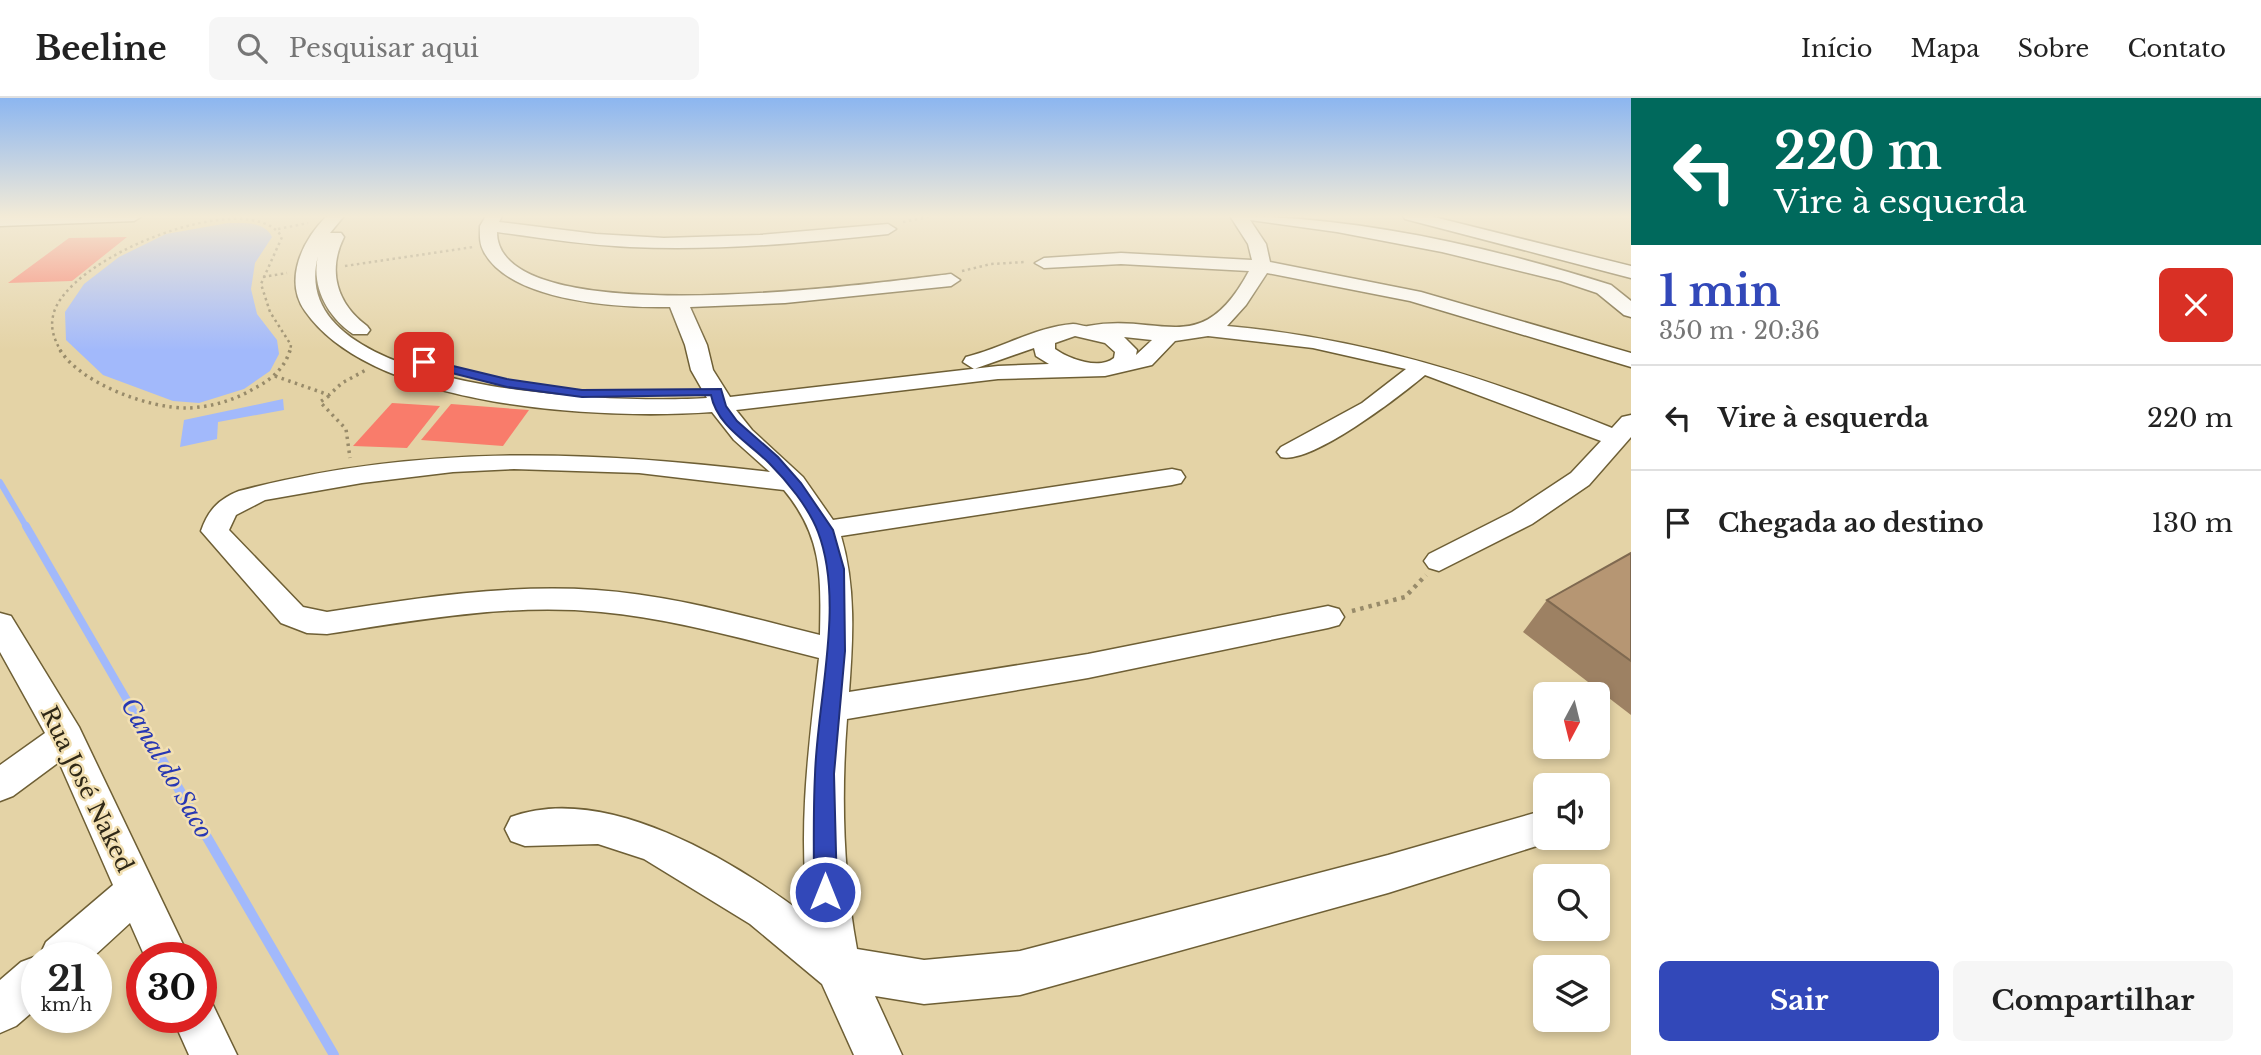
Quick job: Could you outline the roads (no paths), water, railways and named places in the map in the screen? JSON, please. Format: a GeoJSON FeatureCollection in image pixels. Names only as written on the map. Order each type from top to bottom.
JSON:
{"type":"FeatureCollection","features":[{"type":"Feature","properties":{"kind":"street"},"geometry":{"type":"LineString","coordinates":[[308,261],[304,273],[306,297],[321,321],[345,344],[382,362],[479,391],[549,402],[685,401],[735,417],[884,376],[990,360],[1052,334],[1102,329],[1169,335],[1209,330],[1347,348],[1422,367],[1624,430],[1580,479],[1522,518],[1439,562]]}},
{"type":"Feature","properties":{"kind":"street"},"geometry":{"type":"LineString","coordinates":[[328,261],[328,288],[335,306],[353,326],[404,355],[444,370],[507,383],[582,394],[685,401],[735,417],[989,373],[1108,369],[1123,363],[1144,360],[1169,335]]}},
{"type":"Feature","properties":{"kind":"street"},"geometry":{"type":"LineString","coordinates":[[503,261],[506,267],[538,283],[571,294],[678,303],[859,290],[951,280]]}},
{"type":"Feature","properties":{"kind":"street"},"geometry":{"type":"LineString","coordinates":[[1044,263],[1081,261]]}},
{"type":"Feature","properties":{"kind":"street"},"geometry":{"type":"LineString","coordinates":[[1203,261],[1261,264],[1376,285],[1467,308],[1631,359]]}},
{"type":"Feature","properties":{"kind":"street"},"geometry":{"type":"LineString","coordinates":[[1209,330],[1237,305],[1260,261]]}},
{"type":"Feature","properties":{"kind":"street"},"geometry":{"type":"LineString","coordinates":[[1499,261],[1604,289],[1631,311]]}},
{"type":"Feature","properties":{"kind":"street"},"geometry":{"type":"LineString","coordinates":[[1586,261],[1631,272]]}},
{"type":"Feature","properties":{"kind":"street"},"geometry":{"type":"LineString","coordinates":[[678,303],[696,345],[702,370],[735,417],[794,483],[825,530],[836,569],[836,651],[824,774],[825,892],[838,968],[878,1055]]}},
{"type":"Feature","properties":{"kind":"street"},"geometry":{"type":"LineString","coordinates":[[1074,330],[1101,334],[1121,344],[1126,350],[1123,363]]}},
{"type":"Feature","properties":{"kind":"street"},"geometry":{"type":"LineString","coordinates":[[1052,334],[1042,345],[1050,358],[1087,370]]}},
{"type":"Feature","properties":{"kind":"street"},"geometry":{"type":"LineString","coordinates":[[1290,452],[1370,408],[1422,367]]}},
{"type":"Feature","properties":{"kind":"street"},"geometry":{"type":"LineString","coordinates":[[685,401],[702,370]]}},
{"type":"Feature","properties":{"kind":"street"},"geometry":{"type":"LineString","coordinates":[[692,470],[731,460],[735,417]]}},
{"type":"Feature","properties":{"kind":"street"},"geometry":{"type":"LineString","coordinates":[[794,483],[692,470],[545,461],[438,465],[349,477],[250,496],[228,506],[216,517],[215,531],[292,615],[307,622],[327,623],[469,602],[566,599],[677,612],[836,651]]}},
{"type":"Feature","properties":{"kind":"street"},"geometry":{"type":"LineString","coordinates":[[825,530],[1172,477]]}},
{"type":"Feature","properties":{"kind":"street"},"geometry":{"type":"LineString","coordinates":[[832,708],[1088,666],[1328,617]]}},
{"type":"Feature","properties":{"kind":"street","name":"Rua José Naked"},"geometry":{"type":"LineString","coordinates":[[1,627],[66,737],[160,942]]}},
{"type":"Feature","properties":{"kind":"street"},"geometry":{"type":"LineString","coordinates":[[0,785],[66,737]]}},
{"type":"Feature","properties":{"kind":"street"},"geometry":{"type":"LineString","coordinates":[[525,829],[598,827],[656,845],[765,910],[838,968],[924,982],[1020,973],[1388,874],[1533,831]]}},
{"type":"Feature","properties":{"kind":"street"},"geometry":{"type":"LineString","coordinates":[[78,942],[136,891]]}},
{"type":"Feature","properties":{"kind":"street"},"geometry":{"type":"LineString","coordinates":[[0,1010],[21,992]]}},
{"type":"Feature","properties":{"kind":"street"},"geometry":{"type":"LineString","coordinates":[[203,1033],[213,1055]]}},
{"type":"Feature","properties":{"kind":"water"},"geometry":{"type":"Polygon","coordinates":[[[114,261],[257,261],[251,289],[257,314],[277,340],[279,354],[270,371],[244,389],[199,403],[173,401],[103,375],[66,340],[65,312],[84,284],[114,261]]]}},
{"type":"Feature","properties":{"kind":"water"},"geometry":{"type":"Polygon","coordinates":[[[283,399],[284,410],[218,422],[217,439],[180,447],[184,420],[283,399]]]}},
{"type":"Feature","properties":{"kind":"waterway","name":"Canal do Saco"},"geometry":{"type":"LineString","coordinates":[[0,482],[27,528]]}},
{"type":"Feature","properties":{"kind":"waterway","name":"Canal do Saco"},"geometry":{"type":"LineString","coordinates":[[26,526],[160,757]]}},
{"type":"Feature","properties":{"kind":"waterway","name":"Canal do Saco"},"geometry":{"type":"LineString","coordinates":[[159,755],[334,1055]]}}]}
